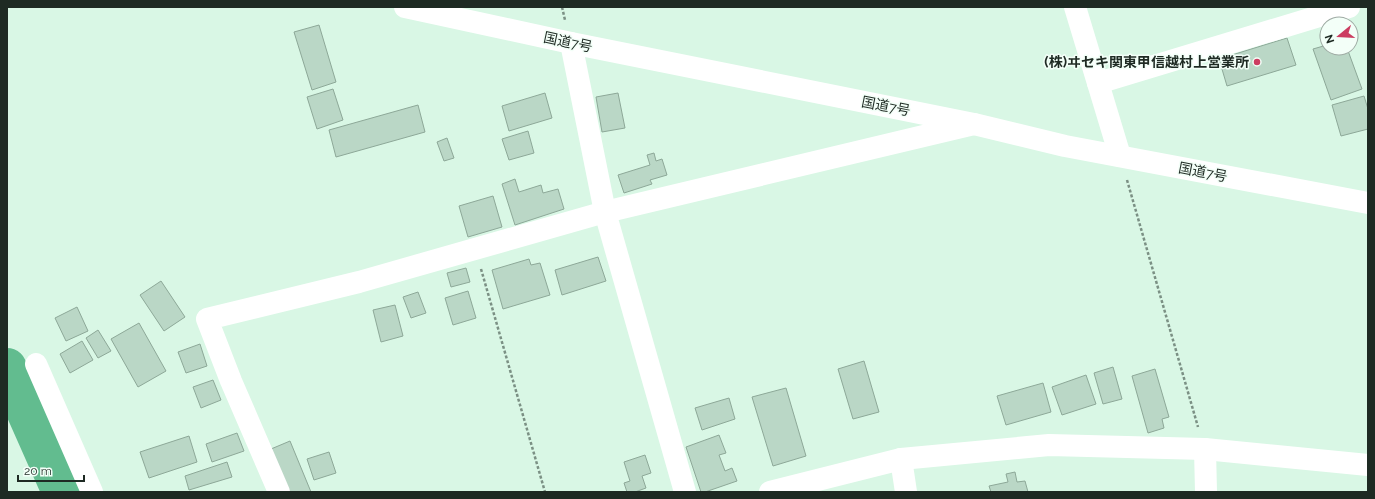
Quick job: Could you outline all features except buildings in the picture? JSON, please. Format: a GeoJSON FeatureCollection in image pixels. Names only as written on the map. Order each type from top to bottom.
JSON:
{"type":"FeatureCollection","features":[{"type":"Feature","properties":{"kind":"main road","name":"国道7号"},"geometry":{"type":"LineString","coordinates":[[404,7],[572,43],[974,124],[1065,146],[1368,202]]}},
{"type":"Feature","properties":{"kind":"main road"},"geometry":{"type":"LineString","coordinates":[[1076,7],[1120,156]]}},
{"type":"Feature","properties":{"kind":"main road"},"geometry":{"type":"LineString","coordinates":[[1098,83],[1349,7]]}},
{"type":"Feature","properties":{"kind":"main road"},"geometry":{"type":"LineString","coordinates":[[572,43],[605,212],[685,492]]}},
{"type":"Feature","properties":{"kind":"main road"},"geometry":{"type":"LineString","coordinates":[[279,492],[231,381],[207,318],[360,282],[605,212],[974,124]]}},
{"type":"Feature","properties":{"kind":"main road"},"geometry":{"type":"LineString","coordinates":[[36,364],[92,492]]}},
{"type":"Feature","properties":{"kind":"main road"},"geometry":{"type":"LineString","coordinates":[[770,492],[901,458],[1049,445],[1205,449],[1368,465]]}},
{"type":"Feature","properties":{"kind":"main road"},"geometry":{"type":"LineString","coordinates":[[1205,449],[1206,492]]}},
{"type":"Feature","properties":{"kind":"main road"},"geometry":{"type":"LineString","coordinates":[[901,458],[906,492]]}},
{"type":"Feature","properties":{"kind":"path"},"geometry":{"type":"LineString","coordinates":[[1120,156],[1205,449]]}},
{"type":"Feature","properties":{"kind":"path"},"geometry":{"type":"LineString","coordinates":[[475,249],[545,492]]}},
{"type":"Feature","properties":{"kind":"waterway"},"geometry":{"type":"LineString","coordinates":[[7,368],[62,492]]}},
{"type":"Feature","properties":{"kind":"place","name":"(株)ヰセキ関東甲信越村上営業所"},"geometry":{"type":"Point","coordinates":[1257,62]}}]}
